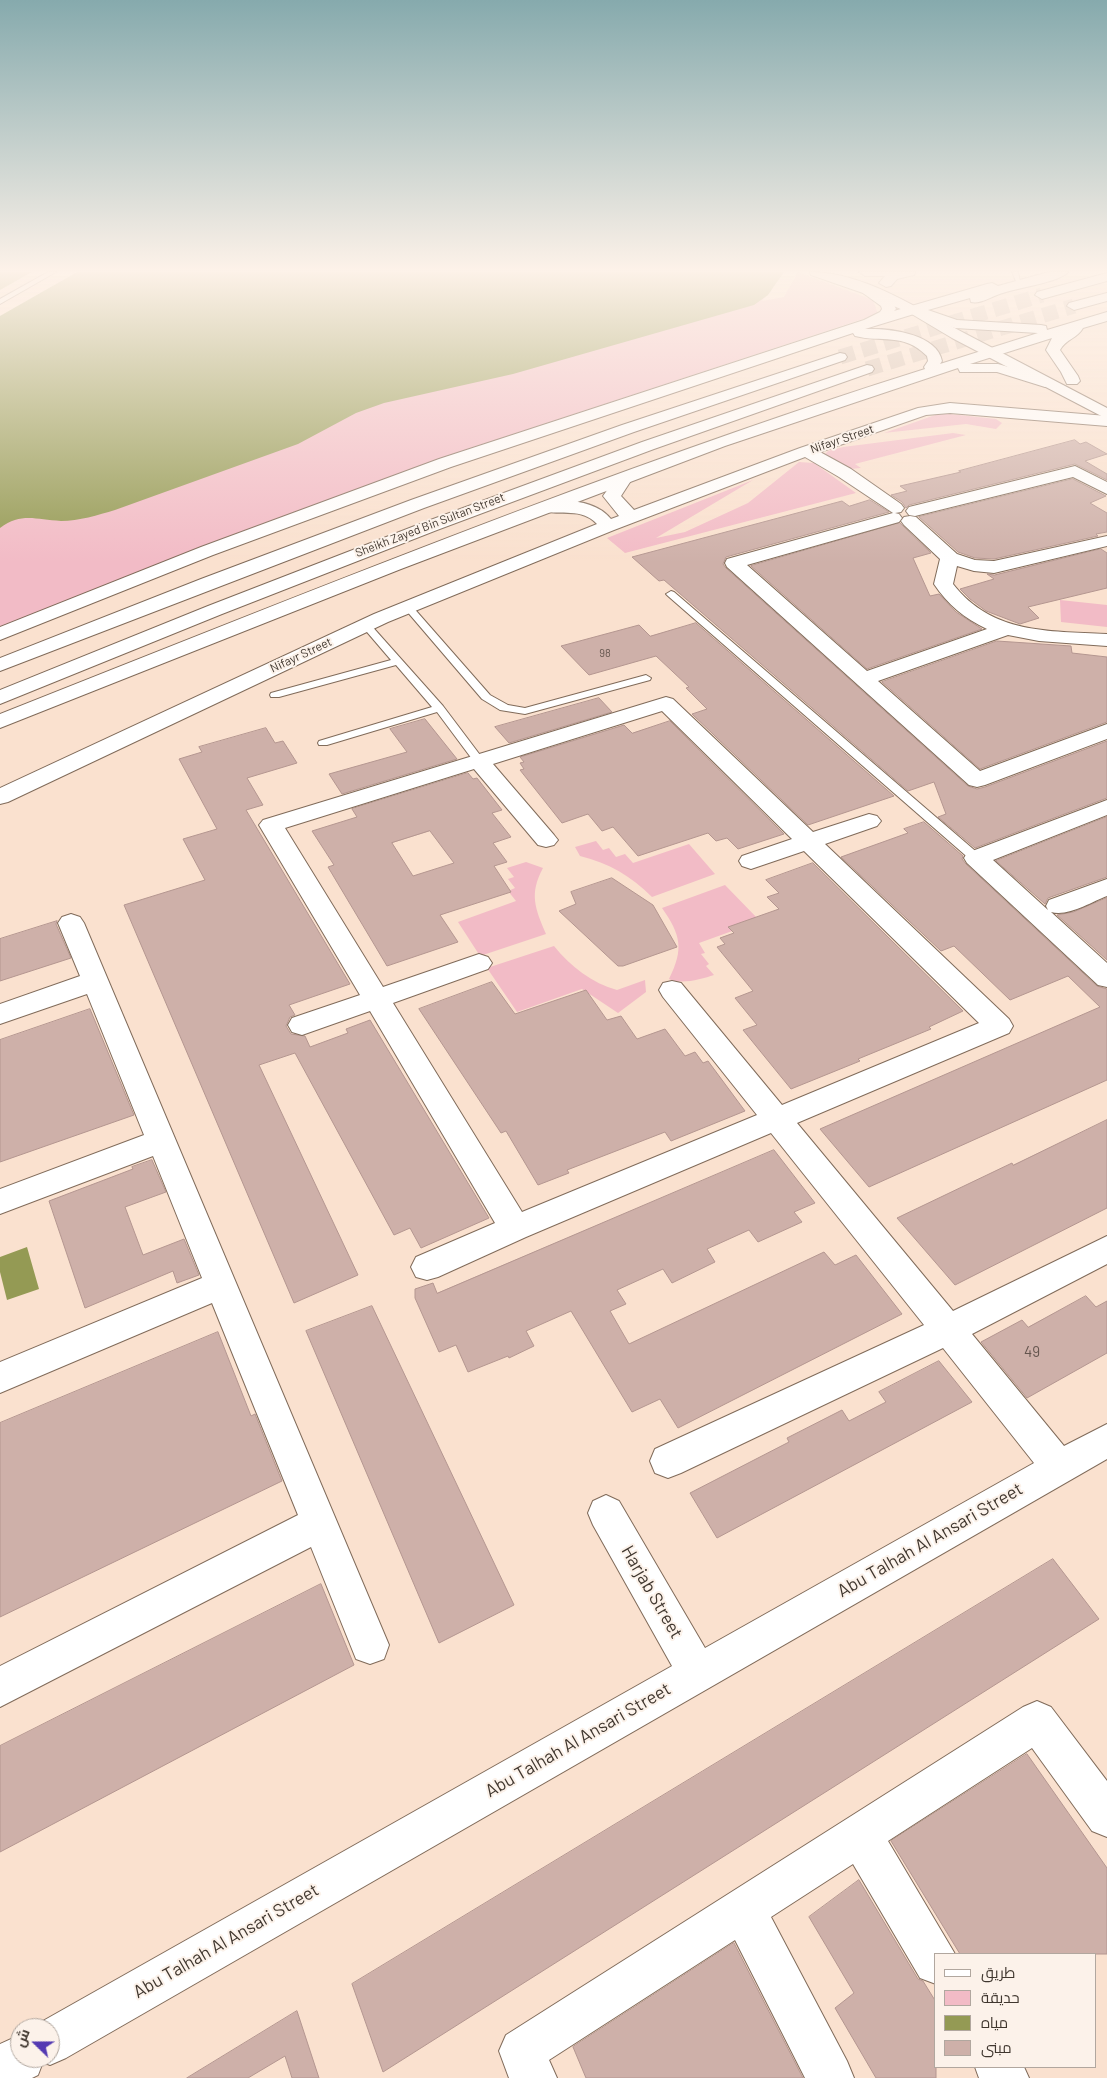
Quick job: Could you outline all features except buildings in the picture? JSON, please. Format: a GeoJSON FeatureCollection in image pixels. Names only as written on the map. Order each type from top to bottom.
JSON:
{"type":"FeatureCollection","features":[{"type":"Feature","properties":{"kind":"main road"},"geometry":{"type":"LineString","coordinates":[[0,634],[181,561],[445,463],[729,369]]}},
{"type":"Feature","properties":{"kind":"main road","name":"Sheikh Zayed Bin Sultan Street"},"geometry":{"type":"LineString","coordinates":[[0,665],[278,555],[442,494],[608,434],[801,369]]}},
{"type":"Feature","properties":{"kind":"main road","name":"Sheikh Zayed Bin Sultan Street"},"geometry":{"type":"LineString","coordinates":[[0,698],[156,633],[473,508],[867,369]]}},
{"type":"Feature","properties":{"kind":"main road"},"geometry":{"type":"LineString","coordinates":[[877,389],[892,381],[926,369]]}},
{"type":"Feature","properties":{"kind":"main road"},"geometry":{"type":"LineString","coordinates":[[0,722],[394,564],[624,479],[877,389],[939,369]]}},
{"type":"Feature","properties":{"kind":"main road"},"geometry":{"type":"LineString","coordinates":[[905,380],[934,377],[966,369]]}},
{"type":"Feature","properties":{"kind":"main road"},"geometry":{"type":"LineString","coordinates":[[997,369],[1011,371],[1107,399]]}},
{"type":"Feature","properties":{"kind":"main road"},"geometry":{"type":"LineString","coordinates":[[1026,369],[1045,382]]}},
{"type":"Feature","properties":{"kind":"main road"},"geometry":{"type":"LineString","coordinates":[[1034,369],[1073,389],[1107,414]]}},
{"type":"Feature","properties":{"kind":"main road"},"geometry":{"type":"LineString","coordinates":[[1062,418],[1070,412],[1074,402],[1070,373],[1066,369]]}},
{"type":"Feature","properties":{"kind":"main road","name":"Nifayr Street"},"geometry":{"type":"LineString","coordinates":[[0,797],[366,625],[608,526],[806,451],[936,408],[970,409],[1107,421]]}},
{"type":"Feature","properties":{"kind":"main road"},"geometry":{"type":"LineString","coordinates":[[806,451],[845,473],[903,515],[950,558],[974,565],[994,567],[1107,541]]}},
{"type":"Feature","properties":{"kind":"main road"},"geometry":{"type":"LineString","coordinates":[[1107,489],[1075,471],[903,515],[734,563],[977,780],[1107,732]]}},
{"type":"Feature","properties":{"kind":"main road"},"geometry":{"type":"LineString","coordinates":[[624,479],[612,496],[631,518]]}},
{"type":"Feature","properties":{"kind":"main road"},"geometry":{"type":"LineString","coordinates":[[548,507],[589,509],[601,515],[608,526]]}},
{"type":"Feature","properties":{"kind":"main road"},"geometry":{"type":"LineString","coordinates":[[950,558],[943,584],[950,596],[974,617],[1004,630],[1107,640]]}},
{"type":"Feature","properties":{"kind":"main road"},"geometry":{"type":"LineString","coordinates":[[864,679],[1004,630]]}},
{"type":"Feature","properties":{"kind":"main road"},"geometry":{"type":"LineString","coordinates":[[427,1268],[515,1228],[999,1026],[666,703],[271,825],[515,1228]]}},
{"type":"Feature","properties":{"kind":"main road"},"geometry":{"type":"LineString","coordinates":[[479,761],[546,840]]}},
{"type":"Feature","properties":{"kind":"main road"},"geometry":{"type":"LineString","coordinates":[[1107,807],[976,858],[1107,978]]}},
{"type":"Feature","properties":{"kind":"main road"},"geometry":{"type":"LineString","coordinates":[[751,861],[869,821]]}},
{"type":"Feature","properties":{"kind":"main road"},"geometry":{"type":"LineString","coordinates":[[1058,906],[1107,887]]}},
{"type":"Feature","properties":{"kind":"main road"},"geometry":{"type":"LineString","coordinates":[[71,923],[370,1645]]}},
{"type":"Feature","properties":{"kind":"main road"},"geometry":{"type":"LineString","coordinates":[[302,1025],[479,963]]}},
{"type":"Feature","properties":{"kind":"main road"},"geometry":{"type":"LineString","coordinates":[[0,1014],[95,981]]}},
{"type":"Feature","properties":{"kind":"main road"},"geometry":{"type":"LineString","coordinates":[[672,990],[1059,1467]]}},
{"type":"Feature","properties":{"kind":"main road"},"geometry":{"type":"LineString","coordinates":[[0,1202],[161,1140]]}},
{"type":"Feature","properties":{"kind":"main road"},"geometry":{"type":"LineString","coordinates":[[668,1461],[948,1330],[1107,1249]]}},
{"type":"Feature","properties":{"kind":"main road"},"geometry":{"type":"LineString","coordinates":[[0,1378],[221,1284]]}},
{"type":"Feature","properties":{"kind":"main road","name":"Abu Talhah Al Ansari Street"},"geometry":{"type":"LineString","coordinates":[[60,2036],[1107,1440]]}},
{"type":"Feature","properties":{"kind":"main road","name":"Harjab Street"},"geometry":{"type":"LineString","coordinates":[[606,1512],[697,1672]]}},
{"type":"Feature","properties":{"kind":"main road"},"geometry":{"type":"LineString","coordinates":[[0,1686],[320,1523]]}},
{"type":"Feature","properties":{"kind":"main road"},"geometry":{"type":"LineString","coordinates":[[533,2078],[522,2051],[1037,1722],[1107,1816]]}},
{"type":"Feature","properties":{"kind":"main road"},"geometry":{"type":"LineString","coordinates":[[860,1835],[934,1959]]}},
{"type":"Feature","properties":{"kind":"main road"},"geometry":{"type":"LineString","coordinates":[[743,1910],[830,2078]]}},
{"type":"Feature","properties":{"kind":"lane"},"geometry":{"type":"LineString","coordinates":[[671,594],[976,858]]}},
{"type":"Feature","properties":{"kind":"lane"},"geometry":{"type":"LineString","coordinates":[[408,607],[486,697],[500,707],[512,711],[524,711],[646,678]]}},
{"type":"Feature","properties":{"kind":"lane"},"geometry":{"type":"LineString","coordinates":[[366,625],[439,708],[479,761]]}},
{"type":"Feature","properties":{"kind":"lane"},"geometry":{"type":"LineString","coordinates":[[275,695],[398,661]]}},
{"type":"Feature","properties":{"kind":"lane"},"geometry":{"type":"LineString","coordinates":[[323,743],[439,708]]}},
{"type":"Feature","properties":{"kind":"green space"},"geometry":{"type":"Polygon","coordinates":[[[453,369],[711,369],[453,454],[180,555],[0,627],[0,502],[453,369]]]}},
{"type":"Feature","properties":{"kind":"green space"},"geometry":{"type":"Polygon","coordinates":[[[941,413],[996,419],[1002,423],[996,429],[966,424],[884,433],[941,413]]]}},
{"type":"Feature","properties":{"kind":"green space"},"geometry":{"type":"Polygon","coordinates":[[[953,433],[966,435],[855,464],[861,468],[850,469],[826,458],[825,454],[828,451],[843,447],[953,433]]]}},
{"type":"Feature","properties":{"kind":"green space"},"geometry":{"type":"Polygon","coordinates":[[[799,462],[814,463],[856,493],[625,553],[607,538],[753,480],[656,538],[685,532],[748,503],[799,462]]]}},
{"type":"Feature","properties":{"kind":"green space"},"geometry":{"type":"Polygon","coordinates":[[[1060,600],[1107,605],[1107,627],[1061,622],[1060,600]]]}},
{"type":"Feature","properties":{"kind":"green space"},"geometry":{"type":"Polygon","coordinates":[[[596,841],[603,850],[609,848],[616,857],[625,854],[633,863],[689,844],[715,874],[652,897],[619,871],[601,862],[580,856],[575,847],[596,841]]]}},
{"type":"Feature","properties":{"kind":"green space"},"geometry":{"type":"Polygon","coordinates":[[[526,862],[543,868],[536,886],[535,901],[546,934],[480,956],[458,922],[516,901],[508,891],[515,888],[508,879],[514,877],[507,868],[526,862]]]}},
{"type":"Feature","properties":{"kind":"green space"},"geometry":{"type":"Polygon","coordinates":[[[725,885],[760,921],[699,943],[705,953],[701,954],[709,964],[706,966],[714,975],[698,980],[674,981],[669,979],[677,959],[678,942],[677,934],[662,908],[725,885]]]}},
{"type":"Feature","properties":{"kind":"green space"},"geometry":{"type":"Polygon","coordinates":[[[554,946],[575,967],[599,983],[617,990],[645,980],[646,992],[618,1013],[582,989],[517,1012],[487,968],[554,946]]]}},
{"type":"Feature","properties":{"kind":"water"},"geometry":{"type":"Polygon","coordinates":[[[0,369],[531,369],[384,403],[356,413],[298,444],[115,510],[68,521],[22,518],[0,528],[0,369]]]}},
{"type":"Feature","properties":{"kind":"water"},"geometry":{"type":"Polygon","coordinates":[[[27,1247],[39,1289],[7,1300],[0,1272],[0,1257],[27,1247]]]}}]}
